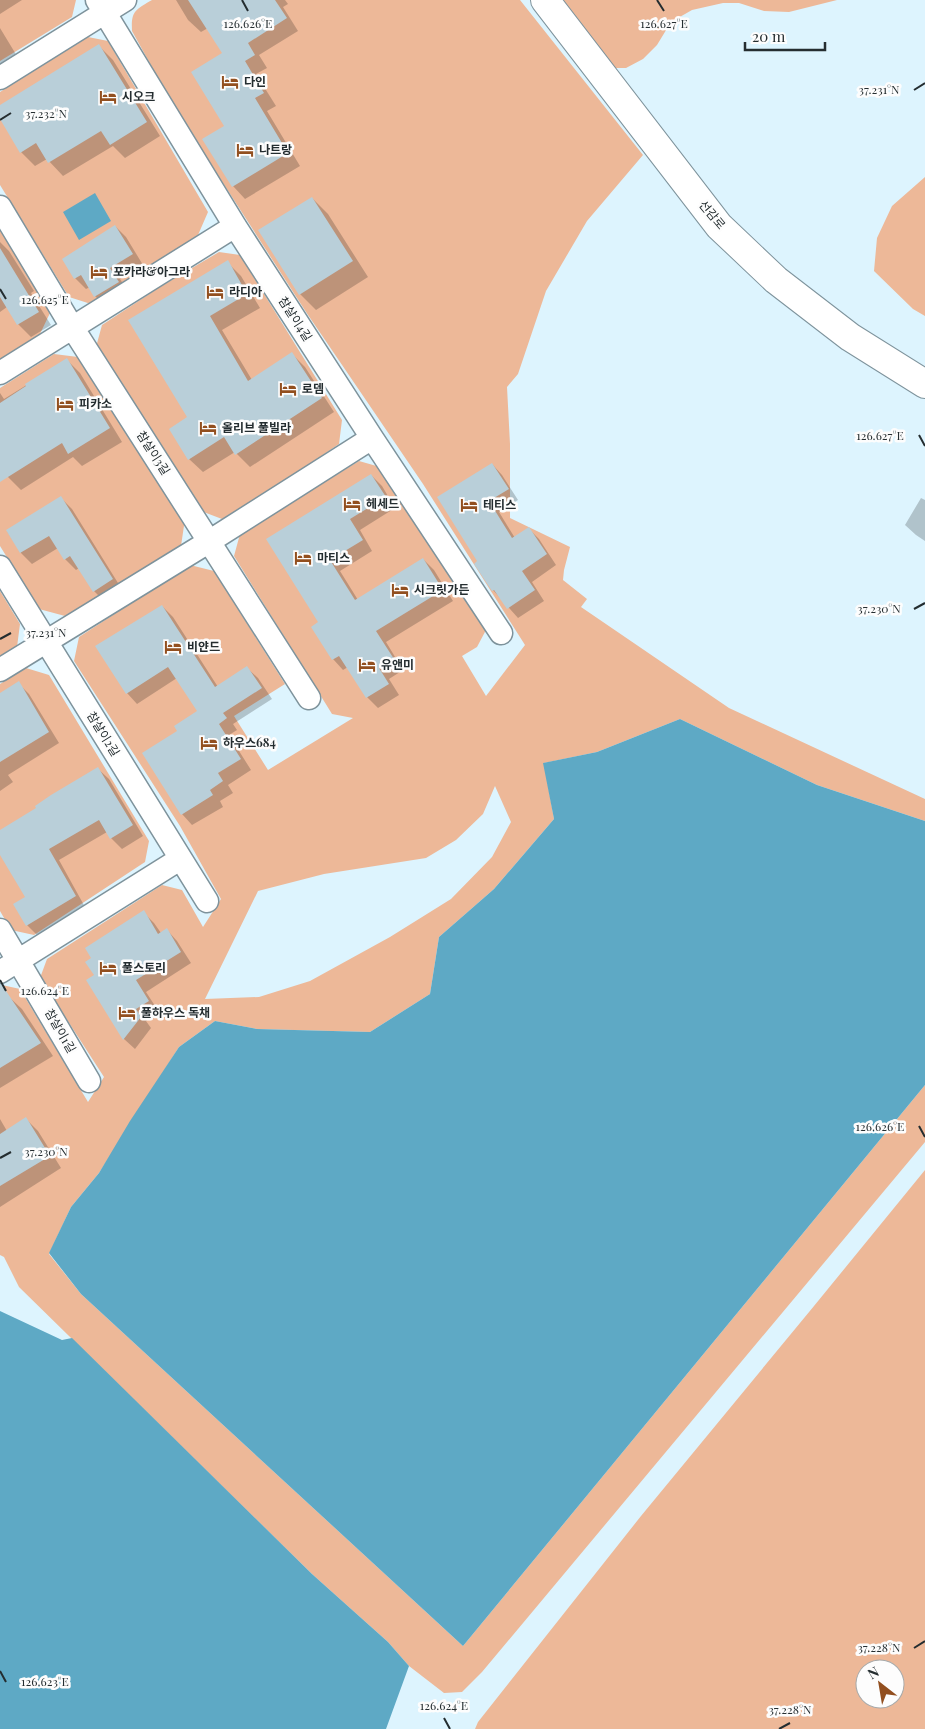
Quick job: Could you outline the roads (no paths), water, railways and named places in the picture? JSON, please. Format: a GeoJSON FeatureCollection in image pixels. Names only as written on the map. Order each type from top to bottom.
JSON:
{"type":"FeatureCollection","features":[{"type":"Feature","properties":{"kind":"street"},"geometry":{"type":"LineString","coordinates":[[0,78],[101,7],[125,0]]}},
{"type":"Feature","properties":{"kind":"street","name":"선감로"},"geometry":{"type":"LineString","coordinates":[[545,0],[719,226],[776,280],[850,336],[925,384]]}},
{"type":"Feature","properties":{"kind":"street","name":"참살이4길"},"geometry":{"type":"LineString","coordinates":[[101,7],[235,226],[501,633]]}},
{"type":"Feature","properties":{"kind":"street","name":"참살이3길"},"geometry":{"type":"LineString","coordinates":[[0,207],[72,327],[309,698]]}},
{"type":"Feature","properties":{"kind":"street"},"geometry":{"type":"LineString","coordinates":[[0,374],[235,226]]}},
{"type":"Feature","properties":{"kind":"street"},"geometry":{"type":"LineString","coordinates":[[0,670],[210,541],[372,438]]}},
{"type":"Feature","properties":{"kind":"street","name":"참살이2길"},"geometry":{"type":"LineString","coordinates":[[0,567],[207,901]]}},
{"type":"Feature","properties":{"kind":"street"},"geometry":{"type":"LineString","coordinates":[[9,966],[180,859]]}},
{"type":"Feature","properties":{"kind":"street","name":"참살이1길"},"geometry":{"type":"LineString","coordinates":[[0,930],[9,966],[89,1081]]}},
{"type":"Feature","properties":{"kind":"water"},"geometry":{"type":"Polygon","coordinates":[[[95,193],[111,221],[79,240],[63,212],[95,193]]]}},
{"type":"Feature","properties":{"kind":"water"},"geometry":{"type":"Polygon","coordinates":[[[680,719],[817,785],[925,821],[925,1085],[463,1646],[81,1294],[49,1253],[71,1207],[99,1173],[130,1121],[179,1047],[215,1021],[257,1029],[370,1032],[430,994],[439,937],[494,889],[554,819],[543,763],[597,752],[680,719]]]}},
{"type":"Feature","properties":{"kind":"water"},"geometry":{"type":"Polygon","coordinates":[[[0,1311],[62,1340],[72,1338],[312,1574],[388,1642],[409,1666],[386,1729],[0,1729],[0,1311]]]}},
{"type":"Feature","properties":{"kind":"place","name":"다인"},"geometry":{"type":"Point","coordinates":[230,82]}},
{"type":"Feature","properties":{"kind":"place","name":"시오크"},"geometry":{"type":"Point","coordinates":[108,97]}},
{"type":"Feature","properties":{"kind":"place","name":"나트랑"},"geometry":{"type":"Point","coordinates":[245,150]}},
{"type":"Feature","properties":{"kind":"place","name":"포카라&아그라"},"geometry":{"type":"Point","coordinates":[99,272]}},
{"type":"Feature","properties":{"kind":"place","name":"라디아"},"geometry":{"type":"Point","coordinates":[215,292]}},
{"type":"Feature","properties":{"kind":"place","name":"로뎀"},"geometry":{"type":"Point","coordinates":[288,389]}},
{"type":"Feature","properties":{"kind":"place","name":"피카소"},"geometry":{"type":"Point","coordinates":[65,404]}},
{"type":"Feature","properties":{"kind":"place","name":"올리브 풀빌라"},"geometry":{"type":"Point","coordinates":[208,428]}},
{"type":"Feature","properties":{"kind":"place","name":"헤세드"},"geometry":{"type":"Point","coordinates":[352,504]}},
{"type":"Feature","properties":{"kind":"place","name":"테티스"},"geometry":{"type":"Point","coordinates":[469,505]}},
{"type":"Feature","properties":{"kind":"place","name":"마티스"},"geometry":{"type":"Point","coordinates":[303,558]}},
{"type":"Feature","properties":{"kind":"place","name":"시크릿가든"},"geometry":{"type":"Point","coordinates":[400,590]}},
{"type":"Feature","properties":{"kind":"place","name":"비얀드"},"geometry":{"type":"Point","coordinates":[173,647]}},
{"type":"Feature","properties":{"kind":"place","name":"유앤미"},"geometry":{"type":"Point","coordinates":[367,665]}},
{"type":"Feature","properties":{"kind":"place","name":"하우스684"},"geometry":{"type":"Point","coordinates":[209,743]}},
{"type":"Feature","properties":{"kind":"place","name":"풀스토리"},"geometry":{"type":"Point","coordinates":[108,968]}},
{"type":"Feature","properties":{"kind":"place","name":"풀하우스 독채"},"geometry":{"type":"Point","coordinates":[127,1013]}}]}
